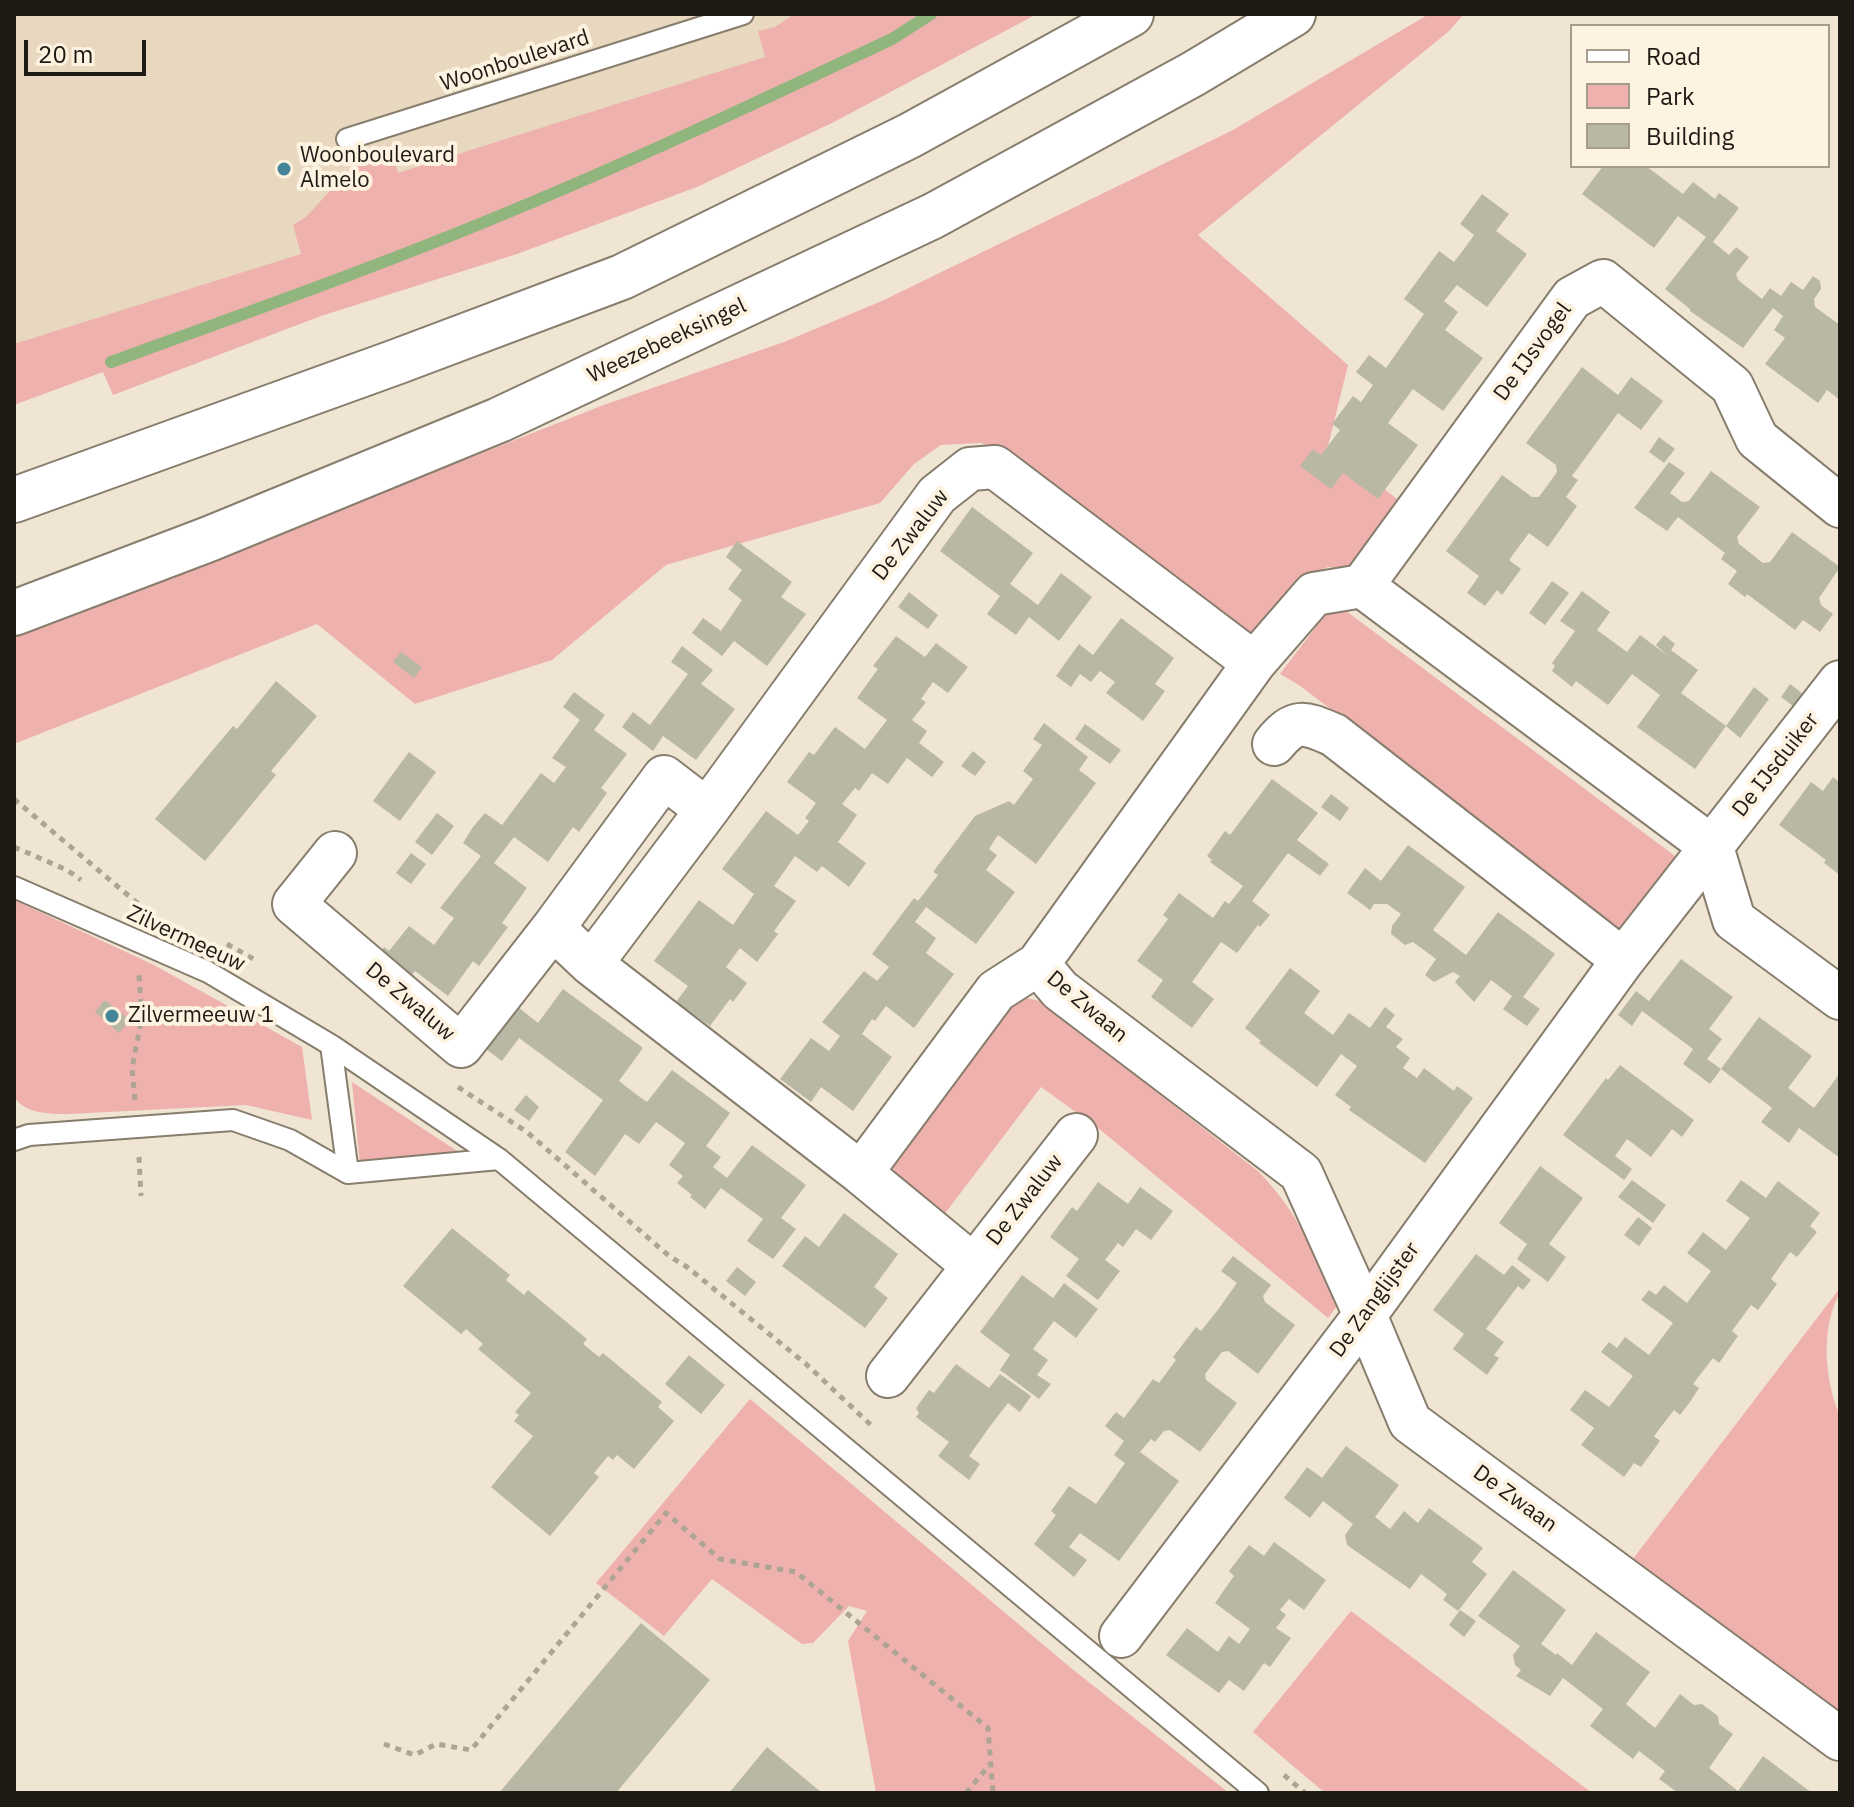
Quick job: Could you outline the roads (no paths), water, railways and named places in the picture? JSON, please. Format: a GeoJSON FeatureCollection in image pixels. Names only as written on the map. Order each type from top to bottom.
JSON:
{"type":"FeatureCollection","features":[{"type":"Feature","properties":{"kind":"main road"},"geometry":{"type":"LineString","coordinates":[[14,500],[622,277],[909,136],[1131,14]]}},
{"type":"Feature","properties":{"kind":"main road","name":"Weezebeeksingel"},"geometry":{"type":"LineString","coordinates":[[14,613],[224,533],[499,420],[933,216],[1193,74],[1293,14]]}},
{"type":"Feature","properties":{"kind":"street","name":"De IJsvogel"},"geometry":{"type":"LineString","coordinates":[[1362,586],[1572,298],[1603,281],[1732,386],[1757,439],[1840,506]]}},
{"type":"Feature","properties":{"kind":"street","name":"De Zwaluw"},"geometry":{"type":"LineString","coordinates":[[591,964],[937,495],[970,469],[995,467],[1254,663]]}},
{"type":"Feature","properties":{"kind":"street","name":"De Zwaan"},"geometry":{"type":"LineString","coordinates":[[1362,586],[1314,594],[1254,663],[1038,964],[1060,990],[1301,1173],[1410,1422],[1840,1739]]}},
{"type":"Feature","properties":{"kind":"street"},"geometry":{"type":"LineString","coordinates":[[1362,586],[1712,847],[1734,920],[1840,998]]}},
{"type":"Feature","properties":{"kind":"street","name":"De IJsduiker"},"geometry":{"type":"LineString","coordinates":[[1712,847],[1840,682]]}},
{"type":"Feature","properties":{"kind":"street"},"geometry":{"type":"LineString","coordinates":[[1274,744],[1287,728],[1308,724],[1334,735],[1623,960]]}},
{"type":"Feature","properties":{"kind":"street","name":"De Zwaluw"},"geometry":{"type":"LineString","coordinates":[[335,853],[294,904],[461,1046],[664,777],[707,810]]}},
{"type":"Feature","properties":{"kind":"street","name":"De Zanglijster"},"geometry":{"type":"LineString","coordinates":[[1121,1636],[1365,1315],[1623,960],[1712,847]]}},
{"type":"Feature","properties":{"kind":"street","name":"De Zwaluw"},"geometry":{"type":"LineString","coordinates":[[553,928],[591,964],[861,1173],[974,1266]]}},
{"type":"Feature","properties":{"kind":"street"},"geometry":{"type":"LineString","coordinates":[[861,1173],[996,991],[1038,964]]}},
{"type":"Feature","properties":{"kind":"street","name":"De Zwaluw"},"geometry":{"type":"LineString","coordinates":[[888,1376],[1076,1135]]}},
{"type":"Feature","properties":{"kind":"lane","name":"Woonboulevard"},"geometry":{"type":"LineString","coordinates":[[347,139],[743,14]]}},
{"type":"Feature","properties":{"kind":"lane","name":"Zilvermeeuw"},"geometry":{"type":"LineString","coordinates":[[14,887],[208,972],[331,1045],[499,1159],[1258,1793]]}},
{"type":"Feature","properties":{"kind":"lane"},"geometry":{"type":"LineString","coordinates":[[331,1045],[348,1173]]}},
{"type":"Feature","properties":{"kind":"lane"},"geometry":{"type":"LineString","coordinates":[[14,1140],[29,1135],[233,1120],[290,1140],[348,1173],[499,1159]]}},
{"type":"Feature","properties":{"kind":"waterway"},"geometry":{"type":"LineString","coordinates":[[111,362],[347,276],[538,200],[892,39],[931,14]]}},
{"type":"Feature","properties":{"kind":"place","name":"Woonboulevard Almelo"},"geometry":{"type":"Point","coordinates":[284,169]}},
{"type":"Feature","properties":{"kind":"place","name":"Zilvermeeuw 1"},"geometry":{"type":"Point","coordinates":[112,1016]}}]}
